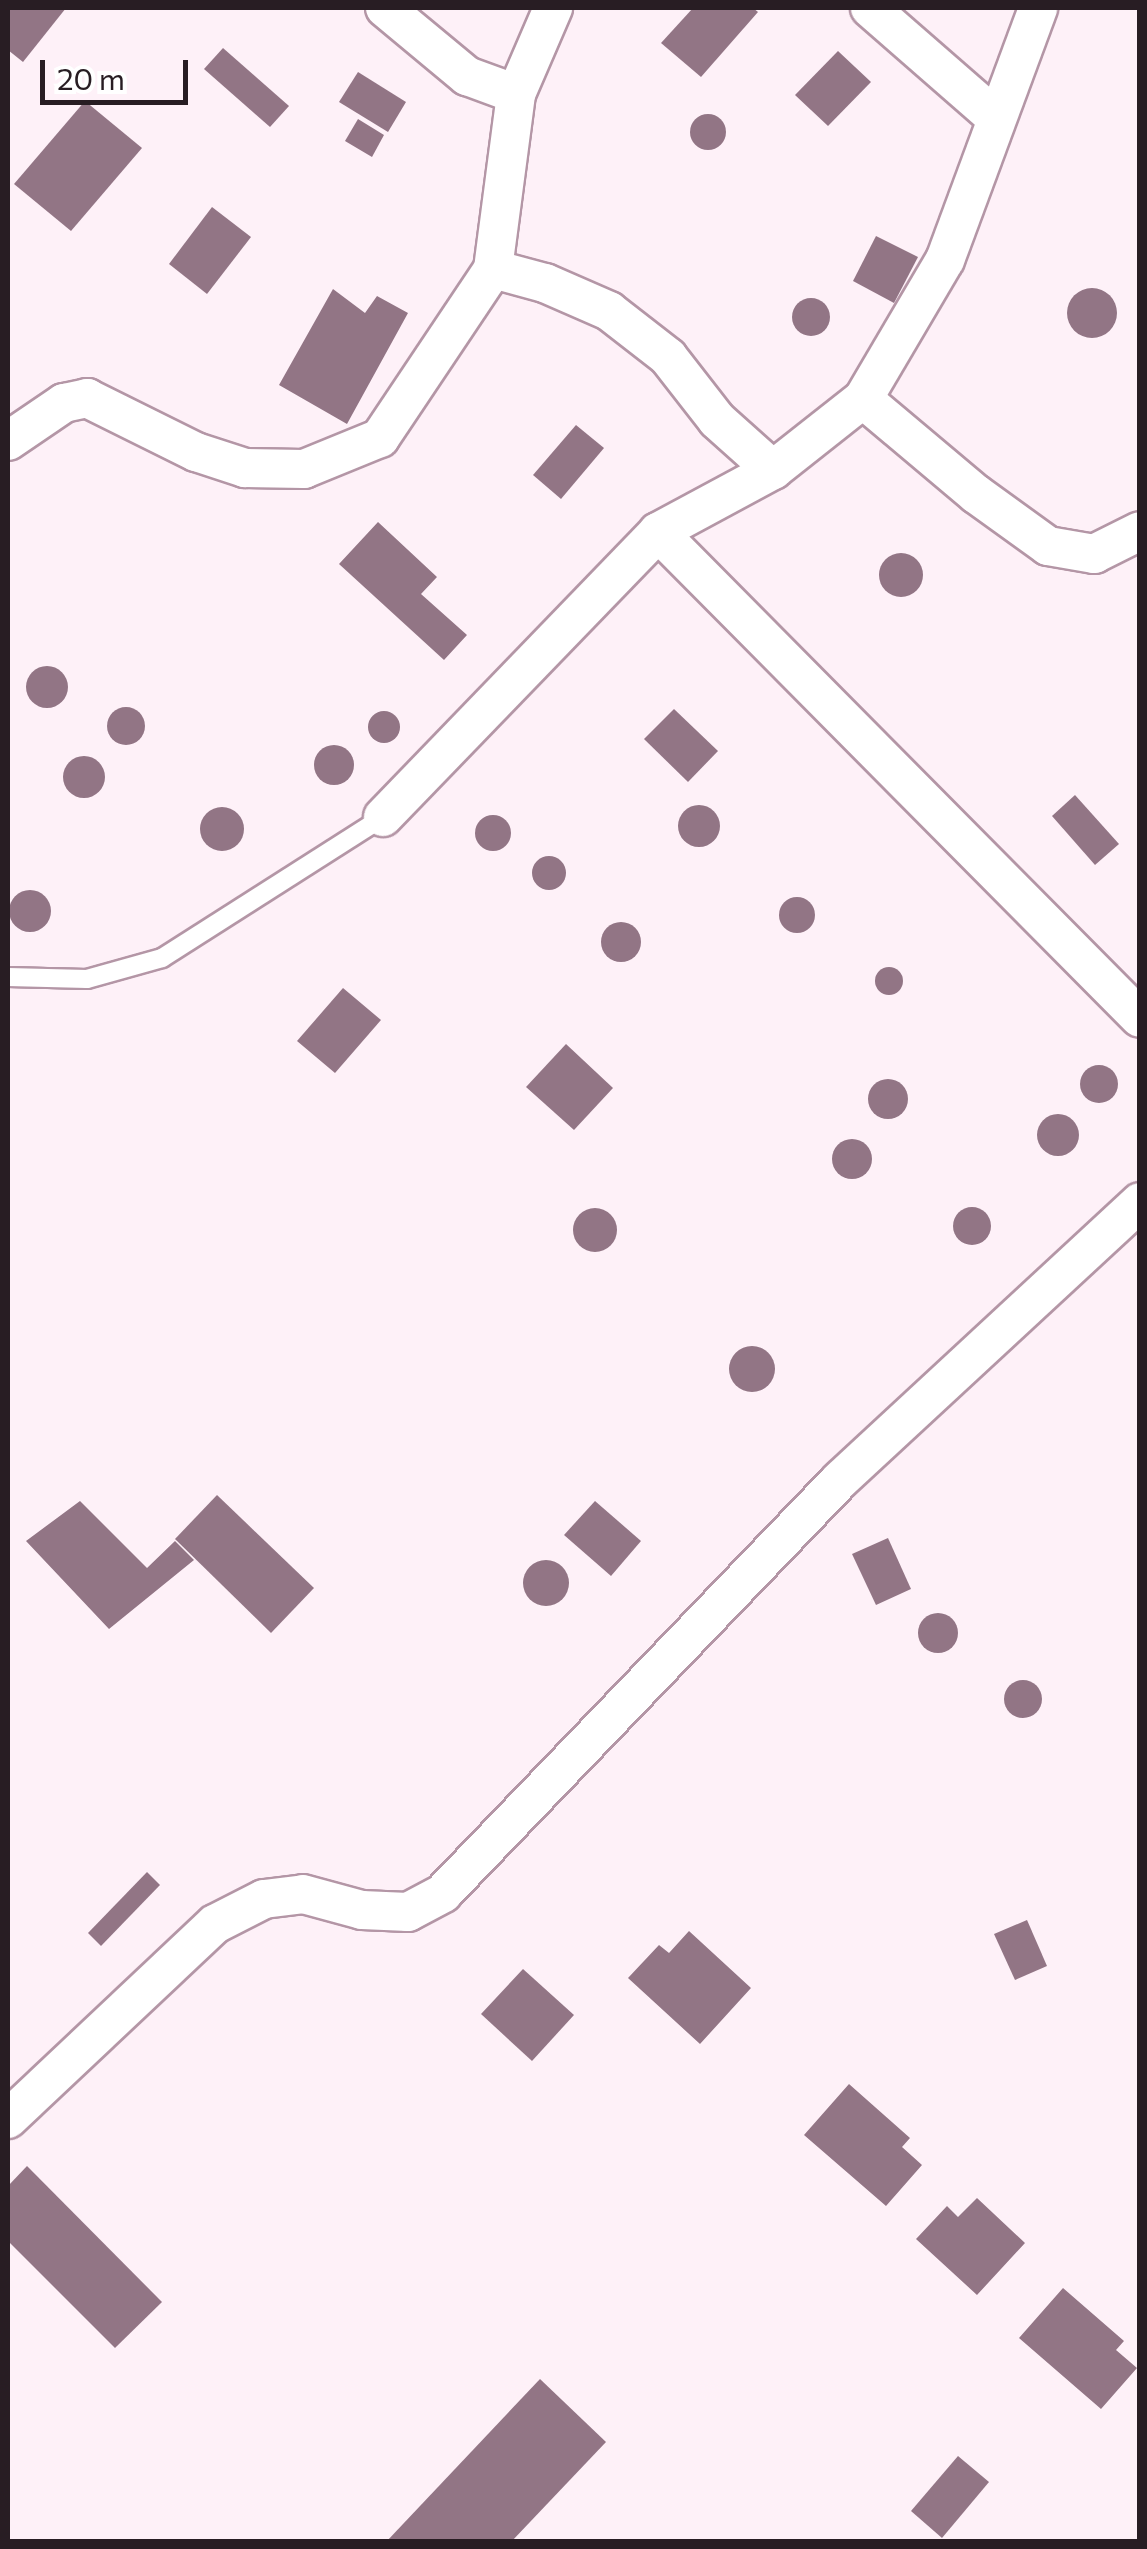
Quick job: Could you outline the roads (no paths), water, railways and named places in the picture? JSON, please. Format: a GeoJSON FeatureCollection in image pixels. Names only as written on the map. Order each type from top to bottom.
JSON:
{"type":"FeatureCollection","features":[{"type":"Feature","properties":{"kind":"street"},"geometry":{"type":"LineString","coordinates":[[385,8],[467,76],[516,94]]}},
{"type":"Feature","properties":{"kind":"street"},"geometry":{"type":"LineString","coordinates":[[8,441],[64,403],[87,398],[196,452],[245,468],[304,469],[380,438],[493,269],[516,94],[553,8]]}},
{"type":"Feature","properties":{"kind":"street"},"geometry":{"type":"LineString","coordinates":[[870,8],[994,117]]}},
{"type":"Feature","properties":{"kind":"street"},"geometry":{"type":"LineString","coordinates":[[384,818],[658,532],[773,470],[863,399],[945,260],[994,117],[1038,8]]}},
{"type":"Feature","properties":{"kind":"street"},"geometry":{"type":"LineString","coordinates":[[493,269],[545,283],[610,311],[668,357],[716,420],[773,470]]}},
{"type":"Feature","properties":{"kind":"street"},"geometry":{"type":"LineString","coordinates":[[863,399],[976,494],[1048,546],[1094,554],[1140,531]]}},
{"type":"Feature","properties":{"kind":"street"},"geometry":{"type":"LineString","coordinates":[[658,532],[1140,1018]]}},
{"type":"Feature","properties":{"kind":"street"},"geometry":{"type":"LineString","coordinates":[[8,2118],[216,1924],[264,1899],[302,1894],[362,1910],[408,1912],[444,1893],[840,1480],[1140,1202]]}},
{"type":"Feature","properties":{"kind":"lane"},"geometry":{"type":"LineString","coordinates":[[8,977],[87,979],[162,958],[384,818]]}}]}
